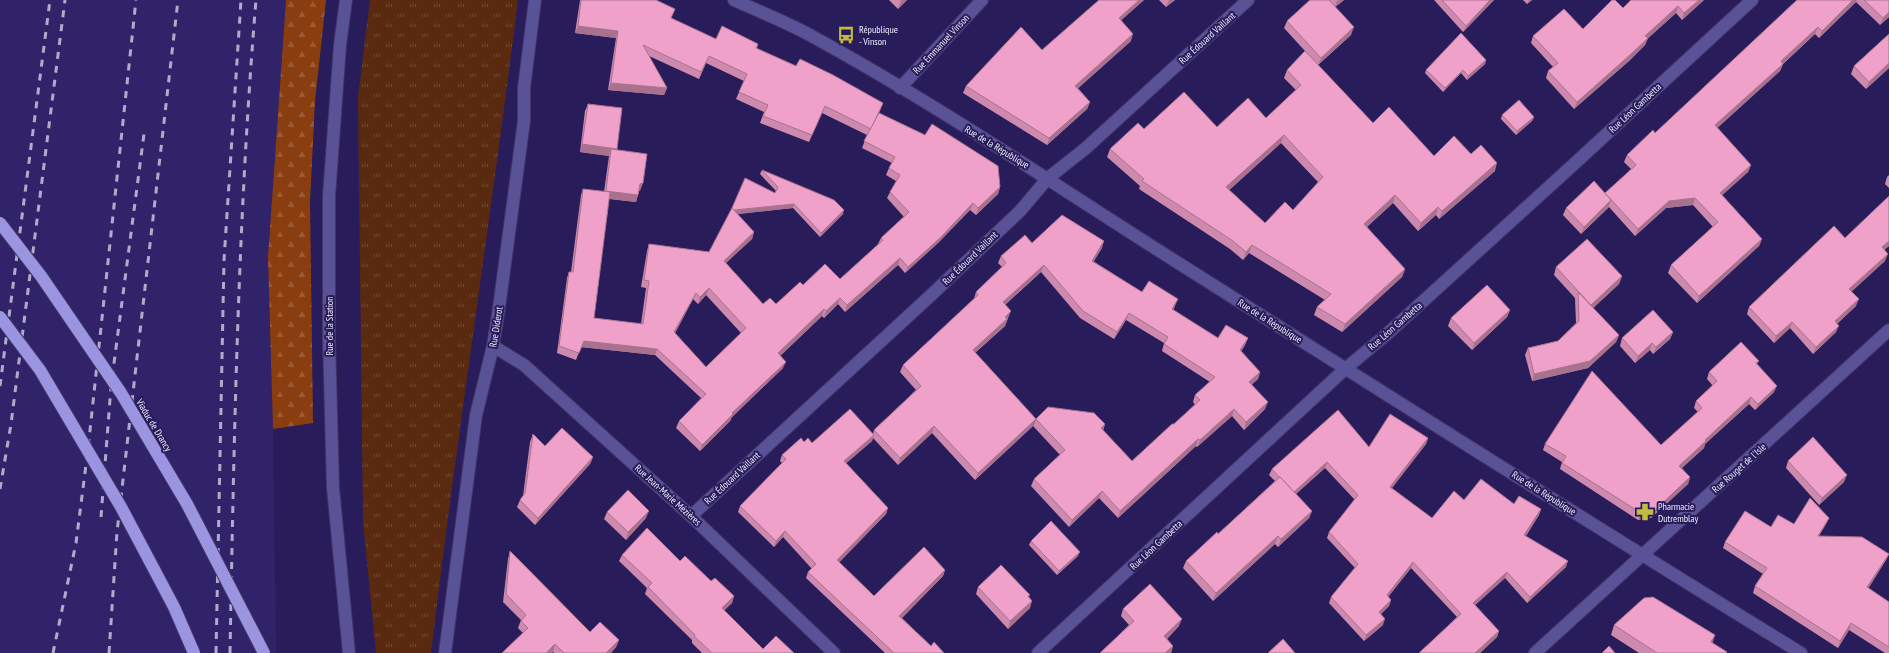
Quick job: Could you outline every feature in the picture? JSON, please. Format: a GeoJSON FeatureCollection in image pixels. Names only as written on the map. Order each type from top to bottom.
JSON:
{"type":"FeatureCollection","features":[{"type":"Feature","properties":{"kind":"highway","name":"Viaduc de Drancy"},"geometry":{"type":"LineString","coordinates":[[0,223],[41,276],[124,399],[187,504],[264,653]]}},
{"type":"Feature","properties":{"kind":"highway"},"geometry":{"type":"LineString","coordinates":[[0,317],[40,370],[121,507],[174,607],[194,653]]}},
{"type":"Feature","properties":{"kind":"street","name":"Rue de la Station"},"geometry":{"type":"LineString","coordinates":[[346,0],[340,45],[329,196],[329,338],[333,488],[349,653]]}},
{"type":"Feature","properties":{"kind":"street","name":"Rue Diderot"},"geometry":{"type":"LineString","coordinates":[[445,653],[476,415],[494,346],[524,121],[524,88],[535,0]]}},
{"type":"Feature","properties":{"kind":"street","name":"Rue de la République"},"geometry":{"type":"LineString","coordinates":[[734,0],[806,33],[1048,178],[1091,208],[1345,369],[1642,556],[1801,653]]}},
{"type":"Feature","properties":{"kind":"street","name":"Rue Emmanuel Vinson"},"geometry":{"type":"LineString","coordinates":[[900,88],[982,0]]}},
{"type":"Feature","properties":{"kind":"street","name":"Rue Édouard Vaillant"},"geometry":{"type":"LineString","coordinates":[[692,516],[930,297],[1020,211],[1048,178],[1086,148],[1248,0]]}},
{"type":"Feature","properties":{"kind":"street","name":"Rue Léon Gambetta"},"geometry":{"type":"LineString","coordinates":[[1038,653],[1345,369],[1387,334],[1752,0]]}},
{"type":"Feature","properties":{"kind":"street","name":"Rue Rouget de l'Isle"},"geometry":{"type":"LineString","coordinates":[[1535,653],[1889,330]]}},
{"type":"Feature","properties":{"kind":"street","name":"Rue Jean-Marie Mézières"},"geometry":{"type":"LineString","coordinates":[[494,346],[524,365],[692,516],[834,653]]}},
{"type":"Feature","properties":{"kind":"shaded area"},"geometry":{"type":"Polygon","coordinates":[[[0,0],[286,0],[268,257],[273,429],[276,653],[0,653],[0,0]]]}},
{"type":"Feature","properties":{"kind":"green space"},"geometry":{"type":"Polygon","coordinates":[[[286,0],[326,0],[315,101],[310,201],[313,423],[273,429],[268,257],[286,0]]]}},
{"type":"Feature","properties":{"kind":"green space"},"geometry":{"type":"Polygon","coordinates":[[[370,0],[518,0],[431,653],[376,653],[363,522],[358,97],[370,0]]]}},
{"type":"Feature","properties":{"kind":"building"},"geometry":{"type":"Polygon","coordinates":[[[581,0],[656,0],[675,9],[671,18],[716,39],[722,26],[758,44],[756,48],[796,66],[800,59],[833,75],[883,103],[871,129],[825,106],[812,135],[763,116],[768,105],[739,92],[747,74],[709,56],[701,72],[643,45],[667,88],[611,83],[618,31],[578,26],[581,0]]]}},
{"type":"Feature","properties":{"kind":"building"},"geometry":{"type":"Polygon","coordinates":[[[1099,0],[1139,0],[1119,18],[1133,34],[1075,86],[1090,102],[1049,138],[966,86],[1021,27],[1042,50],[1099,0]]]}},
{"type":"Feature","properties":{"kind":"building"},"geometry":{"type":"Polygon","coordinates":[[[1310,0],[1329,0],[1354,27],[1321,58],[1287,21],[1310,0]]]}},
{"type":"Feature","properties":{"kind":"building"},"geometry":{"type":"Polygon","coordinates":[[[1442,0],[1490,0],[1466,26],[1442,0]]]}},
{"type":"Feature","properties":{"kind":"building"},"geometry":{"type":"Polygon","coordinates":[[[1612,0],[1615,0],[1623,8],[1631,0],[1699,0],[1684,13],[1678,6],[1645,36],[1648,38],[1577,102],[1548,71],[1558,63],[1533,36],[1564,9],[1583,29],[1612,0]]]}},
{"type":"Feature","properties":{"kind":"building"},"geometry":{"type":"Polygon","coordinates":[[[1797,0],[1853,0],[1822,31],[1818,27],[1781,61],[1783,64],[1715,125],[1751,165],[1720,193],[1762,239],[1699,296],[1671,265],[1718,222],[1695,198],[1669,201],[1638,229],[1605,193],[1636,165],[1627,155],[1653,130],[1655,133],[1797,0]]]}},
{"type":"Feature","properties":{"kind":"building"},"geometry":{"type":"Polygon","coordinates":[[[1864,0],[1889,0],[1889,12],[1883,18],[1864,0]]]}},
{"type":"Feature","properties":{"kind":"building"},"geometry":{"type":"Polygon","coordinates":[[[1461,33],[1486,60],[1468,76],[1463,70],[1445,88],[1426,70],[1461,33]]]}},
{"type":"Feature","properties":{"kind":"building"},"geometry":{"type":"Polygon","coordinates":[[[1889,34],[1889,63],[1869,82],[1854,66],[1889,34]]]}},
{"type":"Feature","properties":{"kind":"building"},"geometry":{"type":"Polygon","coordinates":[[[1305,51],[1373,123],[1389,107],[1434,156],[1454,136],[1471,154],[1481,145],[1497,163],[1442,211],[1438,207],[1421,223],[1395,195],[1364,224],[1405,269],[1345,324],[1317,307],[1331,294],[1252,245],[1246,252],[1233,241],[1142,181],[1144,179],[1110,149],[1138,123],[1144,129],[1184,92],[1217,127],[1248,98],[1266,118],[1301,85],[1287,70],[1305,51]],[[1284,135],[1226,187],[1265,223],[1285,202],[1293,210],[1323,177],[1284,135]]]}},
{"type":"Feature","properties":{"kind":"building"},"geometry":{"type":"Polygon","coordinates":[[[1519,100],[1534,117],[1517,131],[1502,115],[1519,100]]]}},
{"type":"Feature","properties":{"kind":"building"},"geometry":{"type":"Polygon","coordinates":[[[588,104],[622,108],[617,149],[582,144],[588,104]]]}},
{"type":"Feature","properties":{"kind":"building"},"geometry":{"type":"Polygon","coordinates":[[[879,113],[925,135],[932,124],[998,166],[1000,187],[978,208],[973,203],[941,237],[908,267],[900,258],[847,305],[840,298],[826,311],[824,309],[778,353],[786,362],[732,413],[733,414],[702,445],[679,421],[706,394],[657,349],[584,341],[579,353],[559,346],[569,272],[573,272],[583,189],[610,192],[594,318],[643,324],[649,281],[644,280],[649,244],[709,252],[732,208],[754,232],[724,261],[763,304],[770,298],[776,304],[800,282],[803,285],[825,264],[840,279],[883,240],[881,238],[909,212],[890,192],[900,175],[889,168],[895,157],[864,141],[879,113]],[[709,288],[700,297],[696,293],[674,332],[706,367],[746,328],[709,288]]]}},
{"type":"Feature","properties":{"kind":"building"},"geometry":{"type":"Polygon","coordinates":[[[611,149],[647,154],[643,183],[640,184],[638,195],[606,191],[611,149]]]}},
{"type":"Feature","properties":{"kind":"building"},"geometry":{"type":"Polygon","coordinates":[[[762,170],[834,200],[844,210],[821,233],[794,204],[734,210],[732,208],[745,178],[775,193],[778,187],[762,170]]]}},
{"type":"Feature","properties":{"kind":"building"},"geometry":{"type":"Polygon","coordinates":[[[1594,181],[1611,200],[1584,227],[1566,208],[1594,181]]]}},
{"type":"Feature","properties":{"kind":"building"},"geometry":{"type":"Polygon","coordinates":[[[1889,196],[1889,241],[1882,247],[1888,254],[1849,289],[1859,299],[1835,321],[1839,326],[1816,347],[1792,322],[1776,336],[1749,307],[1834,226],[1845,238],[1889,196]]]}},
{"type":"Feature","properties":{"kind":"building"},"geometry":{"type":"Polygon","coordinates":[[[1062,215],[1104,241],[1092,261],[1142,292],[1149,281],[1178,299],[1172,309],[1218,338],[1226,325],[1248,338],[1240,350],[1260,372],[1249,382],[1268,402],[1246,422],[1234,409],[1200,440],[1198,439],[1120,511],[1102,491],[1072,520],[1034,479],[1065,450],[1036,419],[978,473],[934,426],[900,458],[874,430],[921,386],[903,365],[978,295],[976,292],[1006,263],[1001,256],[1025,235],[1032,243],[1062,215]],[[1044,265],[1003,302],[1011,311],[1005,317],[1007,319],[973,350],[1036,419],[1048,407],[1094,413],[1105,424],[1101,428],[1132,461],[1200,400],[1195,395],[1215,377],[1164,344],[1168,337],[1129,313],[1117,332],[1083,311],[1044,265]]]}},
{"type":"Feature","properties":{"kind":"building"},"geometry":{"type":"Polygon","coordinates":[[[1587,239],[1622,276],[1591,305],[1556,267],[1587,239]]]}},
{"type":"Feature","properties":{"kind":"building"},"geometry":{"type":"Polygon","coordinates":[[[1487,285],[1510,310],[1474,343],[1451,318],[1487,285]]]}},
{"type":"Feature","properties":{"kind":"building"},"geometry":{"type":"Polygon","coordinates":[[[1578,292],[1619,335],[1590,361],[1534,374],[1528,348],[1558,341],[1579,321],[1578,292]]]}},
{"type":"Feature","properties":{"kind":"building"},"geometry":{"type":"Polygon","coordinates":[[[1653,310],[1673,332],[1656,347],[1652,343],[1638,356],[1622,338],[1653,310]]]}},
{"type":"Feature","properties":{"kind":"building"},"geometry":{"type":"Polygon","coordinates":[[[1741,342],[1759,361],[1756,363],[1777,386],[1758,404],[1751,397],[1679,466],[1690,477],[1654,511],[1641,513],[1562,463],[1566,456],[1545,444],[1592,371],[1661,445],[1702,408],[1696,401],[1717,381],[1709,372],[1741,342]]]}},
{"type":"Feature","properties":{"kind":"building"},"geometry":{"type":"Polygon","coordinates":[[[850,409],[874,435],[844,461],[888,508],[837,560],[874,596],[924,547],[945,570],[899,616],[931,646],[934,642],[944,653],[894,653],[808,572],[816,564],[785,531],[776,541],[740,506],[786,459],[782,455],[801,438],[804,442],[808,438],[812,443],[850,409]]]}},
{"type":"Feature","properties":{"kind":"building"},"geometry":{"type":"Polygon","coordinates":[[[1338,410],[1369,447],[1390,414],[1428,438],[1390,487],[1432,518],[1454,491],[1464,500],[1481,479],[1514,504],[1519,496],[1541,509],[1524,535],[1568,561],[1530,597],[1507,572],[1473,603],[1499,631],[1475,653],[1419,653],[1461,614],[1413,562],[1387,595],[1391,600],[1379,612],[1385,619],[1366,635],[1331,597],[1358,564],[1329,532],[1358,495],[1327,462],[1294,492],[1272,469],[1338,410]]]}},
{"type":"Feature","properties":{"kind":"building"},"geometry":{"type":"Polygon","coordinates":[[[562,428],[593,457],[538,518],[520,500],[525,493],[533,434],[545,446],[562,428]]]}},
{"type":"Feature","properties":{"kind":"building"},"geometry":{"type":"Polygon","coordinates":[[[1813,437],[1847,475],[1822,498],[1788,461],[1813,437]]]}},
{"type":"Feature","properties":{"kind":"building"},"geometry":{"type":"Polygon","coordinates":[[[1280,477],[1312,511],[1281,539],[1278,536],[1216,593],[1186,561],[1280,477]]]}},
{"type":"Feature","properties":{"kind":"building"},"geometry":{"type":"Polygon","coordinates":[[[628,490],[649,511],[628,532],[607,512],[628,490]]]}},
{"type":"Feature","properties":{"kind":"building"},"geometry":{"type":"Polygon","coordinates":[[[1810,498],[1829,518],[1818,536],[1862,537],[1889,554],[1867,587],[1889,602],[1889,647],[1851,623],[1840,641],[1755,586],[1767,568],[1725,542],[1745,511],[1771,527],[1778,515],[1794,524],[1810,498]]]}},
{"type":"Feature","properties":{"kind":"building"},"geometry":{"type":"Polygon","coordinates":[[[1051,521],[1080,552],[1059,571],[1031,541],[1051,521]]]}},
{"type":"Feature","properties":{"kind":"building"},"geometry":{"type":"Polygon","coordinates":[[[647,528],[680,561],[685,556],[711,581],[715,578],[734,596],[722,608],[763,649],[776,636],[794,653],[712,653],[648,587],[652,583],[622,555],[647,528]]]}},
{"type":"Feature","properties":{"kind":"building"},"geometry":{"type":"Polygon","coordinates":[[[510,551],[590,632],[600,622],[619,640],[606,653],[564,653],[555,644],[546,653],[502,653],[528,628],[521,621],[526,615],[506,594],[510,551]]]}},
{"type":"Feature","properties":{"kind":"building"},"geometry":{"type":"Polygon","coordinates":[[[1001,565],[1030,595],[1028,596],[1032,601],[1010,621],[978,587],[1001,565]]]}},
{"type":"Feature","properties":{"kind":"building"},"geometry":{"type":"Polygon","coordinates":[[[1150,584],[1182,619],[1164,636],[1173,646],[1165,653],[1100,653],[1134,621],[1123,609],[1150,584]]]}},
{"type":"Feature","properties":{"kind":"building"},"geometry":{"type":"Polygon","coordinates":[[[1653,597],[1715,635],[1711,642],[1727,652],[1657,653],[1614,625],[1644,598],[1653,597]]]}},
{"type":"Feature","properties":{"kind":"building"},"geometry":{"type":"Polygon","coordinates":[[[1283,639],[1295,653],[1268,653],[1283,639]]]}},
{"type":"Feature","properties":{"kind":"building"},"geometry":{"type":"Polygon","coordinates":[[[1609,646],[1615,653],[1602,653],[1609,646]]]}},
{"type":"Feature","properties":{"kind":"railway"},"geometry":{"type":"LineString","coordinates":[[0,386],[50,0]]}},
{"type":"Feature","properties":{"kind":"railway"},"geometry":{"type":"LineString","coordinates":[[0,489],[11,424],[65,0]]}},
{"type":"Feature","properties":{"kind":"railway"},"geometry":{"type":"LineString","coordinates":[[53,653],[76,543],[88,449],[136,0]]}},
{"type":"Feature","properties":{"kind":"railway"},"geometry":{"type":"LineString","coordinates":[[109,653],[117,532],[178,0]]}},
{"type":"Feature","properties":{"kind":"railway"},"geometry":{"type":"LineString","coordinates":[[216,653],[224,260],[241,0]]}},
{"type":"Feature","properties":{"kind":"railway"},"geometry":{"type":"LineString","coordinates":[[230,653],[235,408],[241,244],[256,0]]}},
{"type":"Feature","properties":{"kind":"railway"},"geometry":{"type":"LineString","coordinates":[[101,517],[111,386],[144,134]]}},
{"type":"Feature","properties":{"kind":"place","name":"République - Vinson"},"geometry":{"type":"Point","coordinates":[846,35]}},
{"type":"Feature","properties":{"kind":"place","name":"Pharmacie Dutremblay"},"geometry":{"type":"Point","coordinates":[1645,512]}}]}
